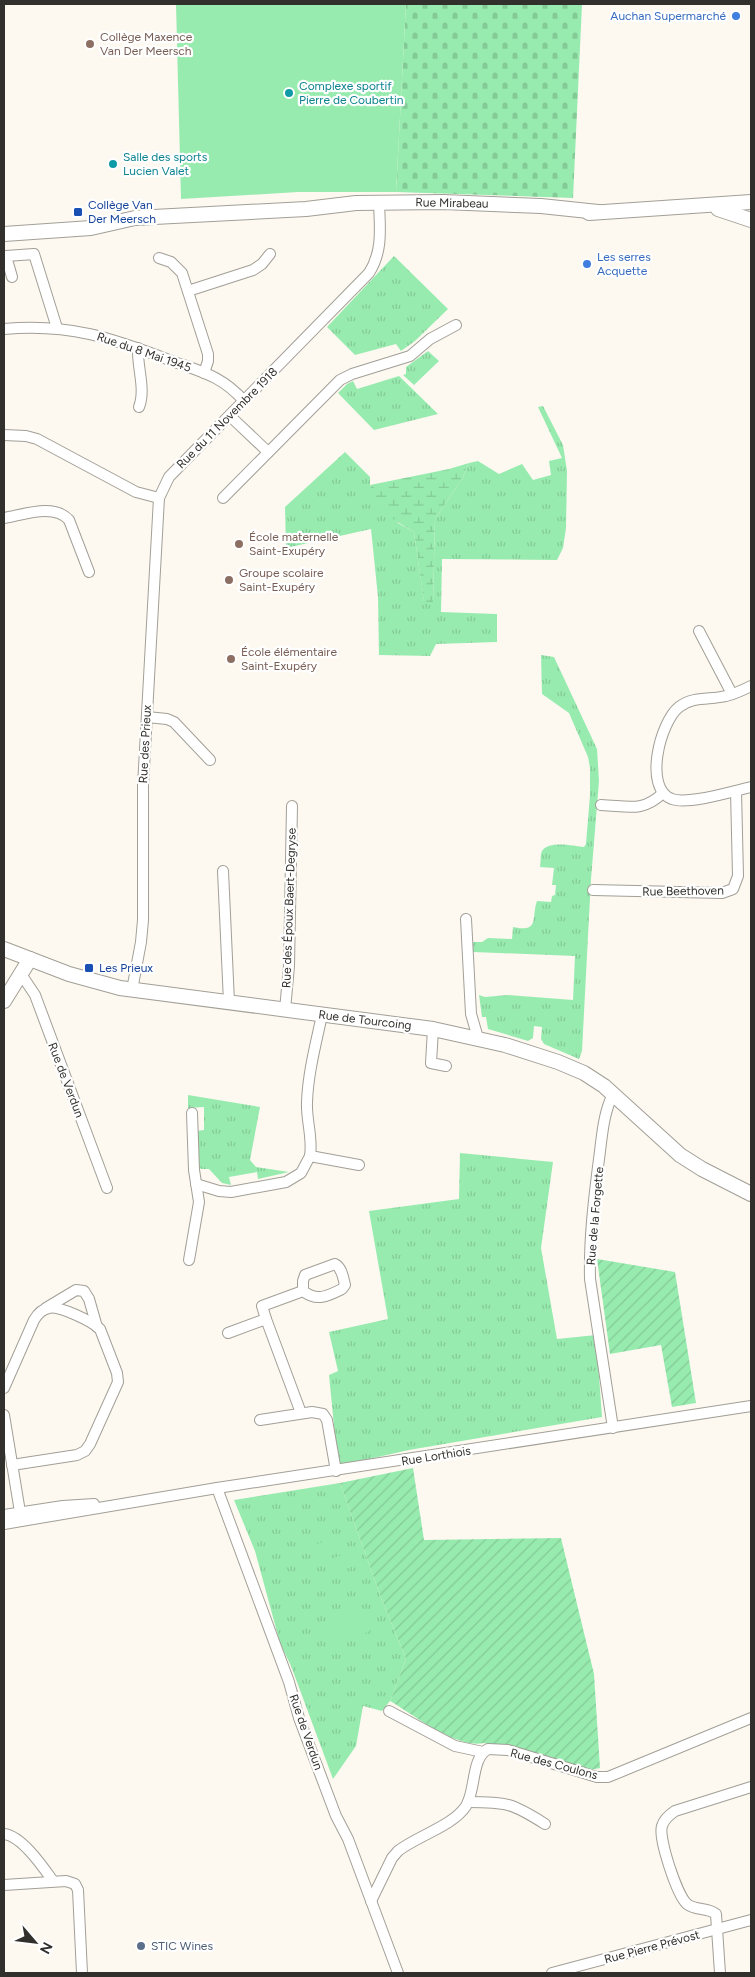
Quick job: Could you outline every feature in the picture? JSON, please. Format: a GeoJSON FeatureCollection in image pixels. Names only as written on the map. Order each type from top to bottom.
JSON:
{"type":"FeatureCollection","features":[{"type":"Feature","properties":{"kind":"main road","name":"Rue Mirabeau"},"geometry":{"type":"LineString","coordinates":[[4,226],[108,218],[306,209],[354,203],[379,207],[443,202],[500,204],[598,212],[751,202]]}},
{"type":"Feature","properties":{"kind":"main road","name":"Rue Mirabeau"},"geometry":{"type":"LineString","coordinates":[[703,206],[751,220]]}},
{"type":"Feature","properties":{"kind":"main road","name":"Rue Mirabeau"},"geometry":{"type":"LineString","coordinates":[[4,234],[91,228],[135,218]]}},
{"type":"Feature","properties":{"kind":"main road","name":"Rue de Tourcoing"},"geometry":{"type":"LineString","coordinates":[[4,949],[69,974],[132,990],[433,1029],[478,1038],[524,1051],[574,1068],[595,1079],[672,1148],[696,1165],[751,1194]]}},
{"type":"Feature","properties":{"kind":"main road"},"geometry":{"type":"LineString","coordinates":[[4,1000],[30,959]]}},
{"type":"Feature","properties":{"kind":"main road","name":"Rue de Tourcoing"},"geometry":{"type":"LineString","coordinates":[[672,1148],[751,1186]]}},
{"type":"Feature","properties":{"kind":"street","name":"Rue du 11 Novembre 1918"},"geometry":{"type":"LineString","coordinates":[[159,498],[169,477],[368,273],[379,251],[379,207]]}},
{"type":"Feature","properties":{"kind":"street"},"geometry":{"type":"LineString","coordinates":[[12,277],[6,256],[34,254],[57,328]]}},
{"type":"Feature","properties":{"kind":"street"},"geometry":{"type":"LineString","coordinates":[[188,291],[253,270],[262,264],[270,254]]}},
{"type":"Feature","properties":{"kind":"street"},"geometry":{"type":"LineString","coordinates":[[159,258],[176,265],[182,273],[208,354],[204,373]]}},
{"type":"Feature","properties":{"kind":"street"},"geometry":{"type":"LineString","coordinates":[[223,498],[340,380],[358,372],[410,356],[430,338],[456,325]]}},
{"type":"Feature","properties":{"kind":"street","name":"Rue du 8 Mai 1945"},"geometry":{"type":"LineString","coordinates":[[4,329],[57,328],[105,337],[204,373],[227,384],[244,401]]}},
{"type":"Feature","properties":{"kind":"street"},"geometry":{"type":"LineString","coordinates":[[138,348],[142,391],[139,408]]}},
{"type":"Feature","properties":{"kind":"street"},"geometry":{"type":"LineString","coordinates":[[230,416],[268,452]]}},
{"type":"Feature","properties":{"kind":"street"},"geometry":{"type":"LineString","coordinates":[[4,435],[26,436],[37,440],[136,492],[159,498]]}},
{"type":"Feature","properties":{"kind":"street","name":"Rue des Prieux"},"geometry":{"type":"LineString","coordinates":[[132,990],[139,956],[142,920],[142,812],[159,498]]}},
{"type":"Feature","properties":{"kind":"street"},"geometry":{"type":"LineString","coordinates":[[4,518],[52,510],[65,516],[69,520],[89,572]]}},
{"type":"Feature","properties":{"kind":"street"},"geometry":{"type":"LineString","coordinates":[[699,631],[732,694]]}},
{"type":"Feature","properties":{"kind":"street"},"geometry":{"type":"LineString","coordinates":[[751,686],[732,694],[693,700],[676,709],[660,741],[658,758],[659,784],[663,793],[672,799],[688,801],[751,787]]}},
{"type":"Feature","properties":{"kind":"street"},"geometry":{"type":"LineString","coordinates":[[147,717],[168,719],[174,722],[210,760]]}},
{"type":"Feature","properties":{"kind":"street","name":"Rue Beethoven"},"geometry":{"type":"LineString","coordinates":[[593,890],[722,893],[733,889],[738,876],[736,791]]}},
{"type":"Feature","properties":{"kind":"street"},"geometry":{"type":"LineString","coordinates":[[601,805],[643,806],[653,802],[663,793]]}},
{"type":"Feature","properties":{"kind":"street","name":"Rue des Époux Baert-Degryse"},"geometry":{"type":"LineString","coordinates":[[285,1010],[290,966],[292,806]]}},
{"type":"Feature","properties":{"kind":"street"},"geometry":{"type":"LineString","coordinates":[[223,871],[229,1002]]}},
{"type":"Feature","properties":{"kind":"street"},"geometry":{"type":"LineString","coordinates":[[466,919],[472,979],[471,1014],[478,1038]]}},
{"type":"Feature","properties":{"kind":"street","name":"Rue de Verdun"},"geometry":{"type":"LineString","coordinates":[[19,976],[25,980],[35,995],[107,1188]]}},
{"type":"Feature","properties":{"kind":"street"},"geometry":{"type":"LineString","coordinates":[[196,1184],[227,1192],[280,1183],[291,1180],[301,1173],[310,1156],[312,1145],[307,1118],[308,1093],[322,1015]]}},
{"type":"Feature","properties":{"kind":"street"},"geometry":{"type":"LineString","coordinates":[[433,1029],[431,1063],[446,1066]]}},
{"type":"Feature","properties":{"kind":"street","name":"Rue de la Forgette"},"geometry":{"type":"LineString","coordinates":[[612,1094],[605,1118],[595,1190],[590,1279],[613,1428]]}},
{"type":"Feature","properties":{"kind":"street"},"geometry":{"type":"LineString","coordinates":[[189,1260],[199,1202],[196,1184],[192,1113]]}},
{"type":"Feature","properties":{"kind":"street"},"geometry":{"type":"LineString","coordinates":[[310,1156],[359,1165]]}},
{"type":"Feature","properties":{"kind":"street"},"geometry":{"type":"LineString","coordinates":[[4,1388],[34,1320],[44,1310],[76,1290],[84,1291],[89,1299],[97,1327]]}},
{"type":"Feature","properties":{"kind":"street"},"geometry":{"type":"LineString","coordinates":[[300,1409],[262,1306],[304,1291]]}},
{"type":"Feature","properties":{"kind":"street"},"geometry":{"type":"LineString","coordinates":[[12,1465],[77,1455],[88,1447],[118,1382],[117,1373],[102,1332],[97,1327],[56,1308],[44,1310]]}},
{"type":"Feature","properties":{"kind":"street"},"geometry":{"type":"LineString","coordinates":[[228,1334],[266,1319]]}},
{"type":"Feature","properties":{"kind":"street","name":"Rue Lorthiois"},"geometry":{"type":"LineString","coordinates":[[4,1524],[21,1517],[72,1505],[120,1504],[751,1406]]}},
{"type":"Feature","properties":{"kind":"street"},"geometry":{"type":"LineString","coordinates":[[260,1420],[300,1409],[316,1412],[326,1417],[336,1471]]}},
{"type":"Feature","properties":{"kind":"street"},"geometry":{"type":"LineString","coordinates":[[4,1415],[21,1517]]}},
{"type":"Feature","properties":{"kind":"street","name":"Rue de Verdun"},"geometry":{"type":"LineString","coordinates":[[217,1488],[289,1682],[299,1718],[398,1973]]}},
{"type":"Feature","properties":{"kind":"street","name":"Rue Lorthiois"},"geometry":{"type":"LineString","coordinates":[[4,1515],[21,1517]]}},
{"type":"Feature","properties":{"kind":"street","name":"Rue des Coulons"},"geometry":{"type":"LineString","coordinates":[[389,1711],[455,1746],[483,1752],[493,1749],[508,1750],[597,1777],[608,1777],[751,1718]]}},
{"type":"Feature","properties":{"kind":"street"},"geometry":{"type":"LineString","coordinates":[[371,1902],[392,1858],[398,1851],[454,1818],[468,1802],[479,1757],[483,1752]]}},
{"type":"Feature","properties":{"kind":"street"},"geometry":{"type":"LineString","coordinates":[[720,1973],[716,1917],[714,1913],[694,1908],[680,1896],[661,1831],[662,1825],[675,1811],[751,1787]]}},
{"type":"Feature","properties":{"kind":"street"},"geometry":{"type":"LineString","coordinates":[[468,1802],[500,1802],[512,1805],[545,1824]]}},
{"type":"Feature","properties":{"kind":"street"},"geometry":{"type":"LineString","coordinates":[[4,1834],[12,1836],[36,1857],[53,1881]]}},
{"type":"Feature","properties":{"kind":"street"},"geometry":{"type":"LineString","coordinates":[[4,1885],[53,1881],[70,1882],[77,1887],[82,1973]]}},
{"type":"Feature","properties":{"kind":"street","name":"Rue Pierre Prévost"},"geometry":{"type":"LineString","coordinates":[[552,1973],[751,1920]]}},
{"type":"Feature","properties":{"kind":"green space"},"geometry":{"type":"Polygon","coordinates":[[[176,4],[406,4],[396,192],[298,192],[181,199],[176,4]]]}},
{"type":"Feature","properties":{"kind":"green space"},"geometry":{"type":"Polygon","coordinates":[[[406,4],[582,4],[573,198],[396,192],[406,4]]]}},
{"type":"Feature","properties":{"kind":"green space"},"geometry":{"type":"Polygon","coordinates":[[[394,256],[448,309],[415,341],[401,351],[396,344],[355,355],[327,327],[394,256]]]}},
{"type":"Feature","properties":{"kind":"green space"},"geometry":{"type":"Polygon","coordinates":[[[428,351],[439,361],[414,385],[403,375],[406,374],[406,367],[428,351]]]}},
{"type":"Feature","properties":{"kind":"green space"},"geometry":{"type":"Polygon","coordinates":[[[399,376],[438,414],[374,430],[338,393],[353,381],[357,389],[399,376]]]}},
{"type":"Feature","properties":{"kind":"green space"},"geometry":{"type":"Polygon","coordinates":[[[543,406],[563,445],[567,471],[566,528],[563,548],[557,560],[442,559],[441,612],[497,614],[497,642],[436,644],[430,656],[379,655],[378,597],[371,529],[286,548],[285,507],[345,452],[370,477],[370,485],[398,523],[414,532],[424,601],[433,602],[435,519],[462,479],[469,463],[478,461],[499,474],[522,464],[533,480],[551,475],[549,461],[562,458],[538,407],[543,406]]]}},
{"type":"Feature","properties":{"kind":"green space"},"geometry":{"type":"Polygon","coordinates":[[[469,463],[462,479],[435,519],[433,602],[424,602],[414,532],[397,522],[382,509],[370,485],[449,469],[469,463]]]}},
{"type":"Feature","properties":{"kind":"green space"},"geometry":{"type":"Polygon","coordinates":[[[541,655],[554,657],[597,749],[599,781],[591,879],[582,1051],[579,1059],[544,1044],[541,1039],[542,1027],[534,1026],[533,1038],[528,1041],[488,1029],[486,1017],[482,1017],[479,995],[485,997],[507,995],[573,1000],[575,956],[473,952],[473,942],[482,942],[488,938],[512,939],[513,927],[527,928],[533,923],[537,901],[551,902],[552,896],[555,895],[556,885],[552,885],[554,868],[540,867],[541,853],[545,848],[562,844],[584,847],[586,844],[590,795],[588,757],[569,713],[542,694],[541,655]]]}},
{"type":"Feature","properties":{"kind":"green space"},"geometry":{"type":"Polygon","coordinates":[[[188,1095],[260,1107],[250,1160],[256,1167],[289,1172],[258,1179],[257,1172],[229,1177],[231,1185],[222,1183],[209,1169],[201,1169],[197,1163],[196,1131],[204,1130],[204,1107],[188,1108],[188,1095]]]}},
{"type":"Feature","properties":{"kind":"green space"},"geometry":{"type":"Polygon","coordinates":[[[460,1153],[553,1162],[541,1248],[557,1339],[596,1335],[602,1417],[409,1450],[338,1466],[329,1375],[338,1371],[329,1332],[388,1319],[369,1211],[459,1199],[460,1153]]]}},
{"type":"Feature","properties":{"kind":"green space"},"geometry":{"type":"Polygon","coordinates":[[[597,1259],[675,1272],[696,1403],[672,1407],[661,1345],[610,1354],[597,1259]]]}},
{"type":"Feature","properties":{"kind":"green space"},"geometry":{"type":"Polygon","coordinates":[[[413,1468],[424,1540],[561,1538],[594,1674],[600,1768],[590,1770],[484,1743],[461,1741],[436,1730],[390,1701],[406,1659],[380,1595],[340,1483],[413,1468]]]}},
{"type":"Feature","properties":{"kind":"green space"},"geometry":{"type":"Polygon","coordinates":[[[340,1483],[380,1595],[406,1659],[390,1701],[382,1711],[363,1706],[356,1746],[333,1779],[291,1666],[280,1643],[255,1551],[234,1500],[340,1483]]]}},
{"type":"Feature","properties":{"kind":"green space"},"geometry":{"type":"Polygon","coordinates":[[[341,1536],[346,1549],[322,1557],[317,1544],[341,1536]]]}},
{"type":"Feature","properties":{"kind":"green space"},"geometry":{"type":"Polygon","coordinates":[[[349,1553],[354,1566],[329,1575],[324,1561],[349,1553]]]}},
{"type":"Feature","properties":{"kind":"green space"},"geometry":{"type":"Polygon","coordinates":[[[362,1610],[370,1631],[333,1646],[324,1625],[362,1610]]]}},
{"type":"Feature","properties":{"kind":"place","name":"Auchan Supermarché"},"geometry":{"type":"Point","coordinates":[736,16]}},
{"type":"Feature","properties":{"kind":"place","name":"Collège Maxence Van Der Meersch"},"geometry":{"type":"Point","coordinates":[90,44]}},
{"type":"Feature","properties":{"kind":"place","name":"Complexe sportif Pierre de Coubertin"},"geometry":{"type":"Point","coordinates":[289,93]}},
{"type":"Feature","properties":{"kind":"place","name":"Salle des sports Lucien Valet"},"geometry":{"type":"Point","coordinates":[113,164]}},
{"type":"Feature","properties":{"kind":"place","name":"Collège Van Der Meersch"},"geometry":{"type":"Point","coordinates":[78,212]}},
{"type":"Feature","properties":{"kind":"place","name":"Les serres Acquette"},"geometry":{"type":"Point","coordinates":[587,264]}},
{"type":"Feature","properties":{"kind":"place","name":"École maternelle Saint-Exupéry"},"geometry":{"type":"Point","coordinates":[239,544]}},
{"type":"Feature","properties":{"kind":"place","name":"Groupe scolaire Saint-Exupéry"},"geometry":{"type":"Point","coordinates":[229,580]}},
{"type":"Feature","properties":{"kind":"place","name":"École élémentaire Saint-Exupéry"},"geometry":{"type":"Point","coordinates":[231,659]}},
{"type":"Feature","properties":{"kind":"place","name":"Les Prieux"},"geometry":{"type":"Point","coordinates":[89,968]}},
{"type":"Feature","properties":{"kind":"place","name":"STIC Wines"},"geometry":{"type":"Point","coordinates":[141,1946]}}]}
